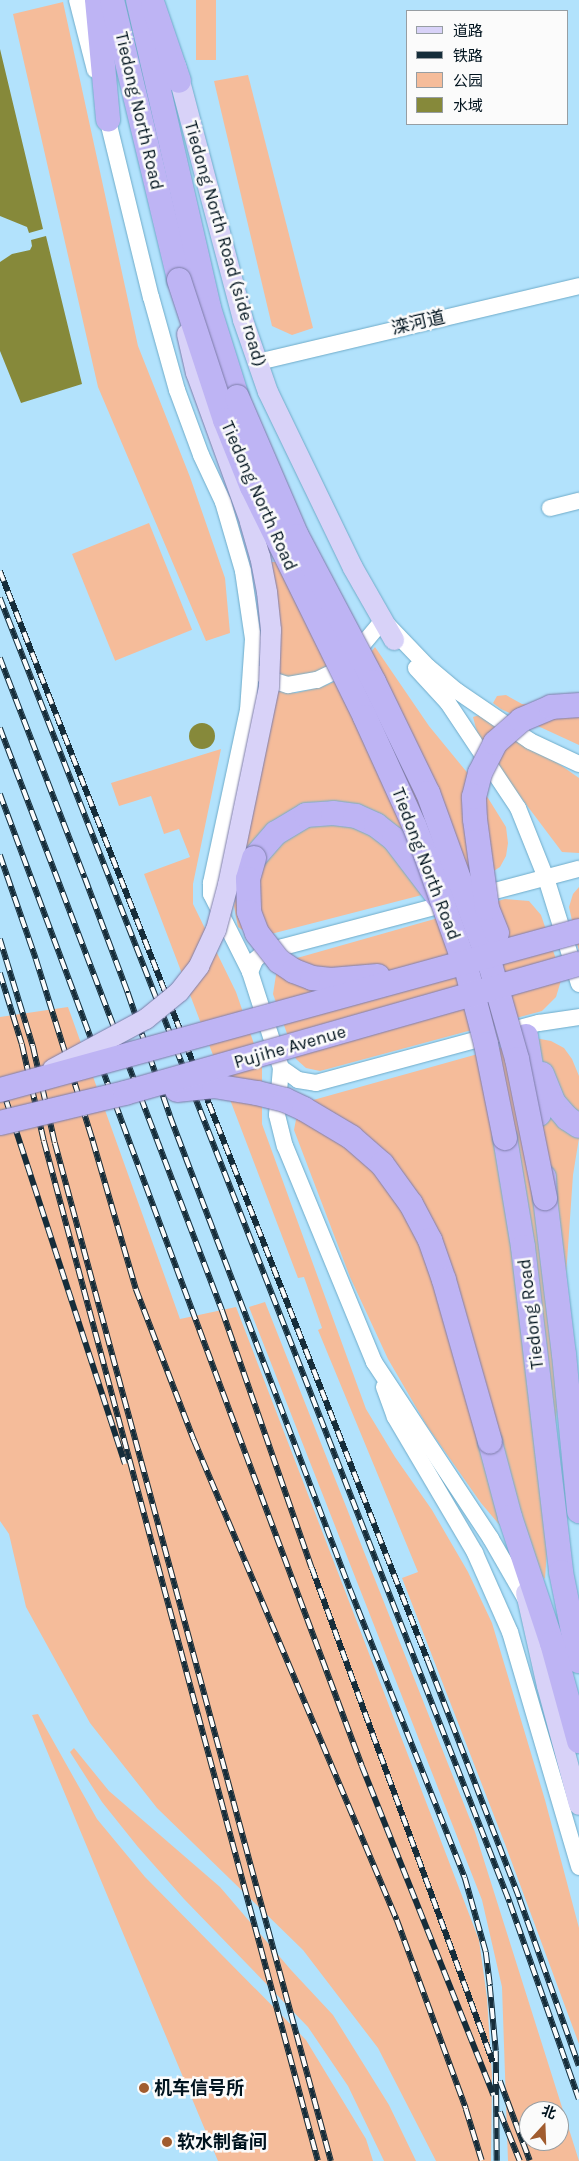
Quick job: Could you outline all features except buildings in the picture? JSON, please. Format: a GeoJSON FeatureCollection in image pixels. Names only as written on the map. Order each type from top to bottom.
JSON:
{"type":"FeatureCollection","features":[{"type":"Feature","properties":{"kind":"highway"},"geometry":{"type":"LineString","coordinates":[[97,0],[108,119]]}},
{"type":"Feature","properties":{"kind":"highway","name":"Tiedong North Road"},"geometry":{"type":"LineString","coordinates":[[112,0],[180,280],[225,420],[252,487],[414,825],[467,970]]}},
{"type":"Feature","properties":{"kind":"highway","name":"Tiedong North Road"},"geometry":{"type":"LineString","coordinates":[[138,0],[209,308],[237,397],[297,536],[390,713],[428,793],[490,964]]}},
{"type":"Feature","properties":{"kind":"highway"},"geometry":{"type":"LineString","coordinates":[[151,0],[179,81]]}},
{"type":"Feature","properties":{"kind":"highway"},"geometry":{"type":"LineString","coordinates":[[487,908],[474,812],[476,789],[483,764],[495,743],[521,720],[551,707],[579,705]]}},
{"type":"Feature","properties":{"kind":"highway"},"geometry":{"type":"LineString","coordinates":[[428,793],[454,831],[470,873],[487,908],[516,993],[526,1036],[541,1126],[545,1198]]}},
{"type":"Feature","properties":{"kind":"highway"},"geometry":{"type":"LineString","coordinates":[[432,970],[331,980],[312,978],[294,971],[273,955],[257,933],[249,912],[248,879],[254,858],[284,826],[306,815],[318,813],[344,814],[366,820],[394,839],[441,901]]}},
{"type":"Feature","properties":{"kind":"highway"},"geometry":{"type":"LineString","coordinates":[[528,944],[579,916]]}},
{"type":"Feature","properties":{"kind":"highway","name":"Pujihe Avenue"},"geometry":{"type":"LineString","coordinates":[[0,1090],[579,931]]}},
{"type":"Feature","properties":{"kind":"highway","name":"Tiedong Road"},"geometry":{"type":"LineString","coordinates":[[490,964],[518,1059],[545,1198],[564,1354],[579,1511]]}},
{"type":"Feature","properties":{"kind":"highway","name":"Pujihe Avenue"},"geometry":{"type":"LineString","coordinates":[[0,1123],[125,1094],[579,964]]}},
{"type":"Feature","properties":{"kind":"highway","name":"Tiedong Road"},"geometry":{"type":"LineString","coordinates":[[467,970],[486,1044],[517,1203],[561,1572],[579,1661]]}},
{"type":"Feature","properties":{"kind":"highway"},"geometry":{"type":"LineString","coordinates":[[528,978],[579,978]]}},
{"type":"Feature","properties":{"kind":"highway"},"geometry":{"type":"LineString","coordinates":[[526,1036],[554,1103],[567,1118],[579,1126]]}},
{"type":"Feature","properties":{"kind":"highway"},"geometry":{"type":"LineString","coordinates":[[125,1094],[214,1086],[285,1100],[351,1136],[390,1174],[404,1193],[430,1240],[444,1280],[510,1517],[552,1643],[579,1741]]}},
{"type":"Feature","properties":{"kind":"main road","name":"Tiedong North Road (side road)"},"geometry":{"type":"LineString","coordinates":[[163,0],[179,81],[243,320],[268,392],[353,568],[394,640]]}},
{"type":"Feature","properties":{"kind":"main road"},"geometry":{"type":"LineString","coordinates":[[23,1084],[146,1019],[179,992],[199,966],[216,930],[228,885],[269,687],[271,630],[268,592],[250,521],[196,373],[189,345],[180,280]]}},
{"type":"Feature","properties":{"kind":"main road"},"geometry":{"type":"LineString","coordinates":[[564,1354],[579,1428]]}},
{"type":"Feature","properties":{"kind":"main road"},"geometry":{"type":"LineString","coordinates":[[510,1517],[528,1602],[579,1805]]}},
{"type":"Feature","properties":{"kind":"street"},"geometry":{"type":"LineString","coordinates":[[77,0],[108,119]]}},
{"type":"Feature","properties":{"kind":"street","name":"Tiedong North Road"},"geometry":{"type":"LineString","coordinates":[[108,119],[151,297],[177,390],[201,455],[223,502],[243,571],[252,639],[248,710],[213,874],[211,894],[250,972],[281,1068]]}},
{"type":"Feature","properties":{"kind":"street","name":"滦河道"},"geometry":{"type":"LineString","coordinates":[[258,362],[579,286]]}},
{"type":"Feature","properties":{"kind":"street"},"geometry":{"type":"LineString","coordinates":[[550,508],[579,501]]}},
{"type":"Feature","properties":{"kind":"street"},"geometry":{"type":"LineString","coordinates":[[252,653],[266,678],[288,685],[317,680],[344,667],[383,620],[428,667],[458,691],[530,742],[579,764]]}},
{"type":"Feature","properties":{"kind":"street"},"geometry":{"type":"LineString","coordinates":[[394,640],[421,675],[448,703],[518,808],[546,878],[579,984]]}},
{"type":"Feature","properties":{"kind":"street"},"geometry":{"type":"LineString","coordinates":[[250,972],[255,960],[268,951],[579,870]]}},
{"type":"Feature","properties":{"kind":"street","name":"Pujihe Avenue"},"geometry":{"type":"LineString","coordinates":[[281,1068],[298,1080],[316,1083],[539,1023],[579,1016]]}},
{"type":"Feature","properties":{"kind":"street"},"geometry":{"type":"LineString","coordinates":[[281,1068],[278,1115],[285,1146],[396,1417],[475,1553],[510,1632],[579,1867]]}},
{"type":"Feature","properties":{"kind":"street"},"geometry":{"type":"LineString","coordinates":[[374,1362],[470,1507],[552,1643]]}},
{"type":"Feature","properties":{"kind":"green space"},"geometry":{"type":"Polygon","coordinates":[[[196,0],[216,0],[216,60],[196,60],[196,0]]]}},
{"type":"Feature","properties":{"kind":"green space"},"geometry":{"type":"Polygon","coordinates":[[[63,2],[138,346],[190,477],[225,578],[230,633],[206,641],[98,387],[13,14],[63,2]]]}},
{"type":"Feature","properties":{"kind":"green space"},"geometry":{"type":"Polygon","coordinates":[[[248,75],[313,328],[292,335],[272,326],[214,81],[248,75]]]}},
{"type":"Feature","properties":{"kind":"green space"},"geometry":{"type":"Polygon","coordinates":[[[149,523],[192,630],[115,661],[72,554],[149,523]]]}},
{"type":"Feature","properties":{"kind":"green space"},"geometry":{"type":"Polygon","coordinates":[[[269,562],[276,562],[331,669],[306,678],[278,678],[278,605],[269,562]]]}},
{"type":"Feature","properties":{"kind":"green space"},"geometry":{"type":"Polygon","coordinates":[[[375,647],[429,726],[488,798],[506,827],[508,843],[506,856],[500,867],[489,874],[418,896],[267,935],[251,935],[238,927],[234,906],[277,689],[296,693],[324,686],[355,673],[375,647]]]}},
{"type":"Feature","properties":{"kind":"green space"},"geometry":{"type":"Polygon","coordinates":[[[506,695],[522,704],[579,710],[579,745],[501,709],[493,703],[497,696],[506,695]]]}},
{"type":"Feature","properties":{"kind":"green space"},"geometry":{"type":"Polygon","coordinates":[[[486,713],[579,778],[579,853],[562,852],[480,743],[473,717],[486,713]]]}},
{"type":"Feature","properties":{"kind":"green space"},"geometry":{"type":"Polygon","coordinates":[[[221,749],[193,884],[193,904],[236,992],[262,1067],[262,1124],[366,1409],[395,1457],[432,1510],[468,1572],[492,1623],[545,1800],[579,1928],[579,2044],[505,1844],[402,1578],[418,1572],[318,1330],[322,1328],[304,1277],[298,1278],[144,874],[190,857],[179,829],[164,834],[151,796],[119,806],[111,783],[221,749]]]}},
{"type":"Feature","properties":{"kind":"green space"},"geometry":{"type":"Polygon","coordinates":[[[579,887],[579,952],[569,907],[573,894],[579,887]]]}},
{"type":"Feature","properties":{"kind":"green space"},"geometry":{"type":"Polygon","coordinates":[[[505,899],[529,901],[541,915],[562,977],[556,997],[542,1011],[320,1071],[306,1068],[296,1059],[273,994],[276,975],[283,962],[505,899]]]}},
{"type":"Feature","properties":{"kind":"green space"},"geometry":{"type":"Polygon","coordinates":[[[68,1007],[180,1319],[236,1307],[479,1940],[487,1998],[492,2076],[491,2161],[436,2161],[378,2048],[303,1950],[157,1808],[90,1723],[26,1607],[9,1534],[0,1521],[0,1017],[68,1007]]]}},
{"type":"Feature","properties":{"kind":"green space"},"geometry":{"type":"Polygon","coordinates":[[[535,1038],[551,1041],[564,1048],[572,1059],[579,1076],[579,1138],[573,1175],[545,1579],[481,1503],[427,1426],[388,1359],[350,1277],[294,1130],[299,1104],[535,1038]]]}},
{"type":"Feature","properties":{"kind":"green space"},"geometry":{"type":"Polygon","coordinates":[[[265,1302],[475,1832],[560,2101],[519,2101],[519,2151],[569,2151],[569,2129],[579,2161],[508,2161],[502,1987],[482,1900],[249,1307],[265,1302]]]}},
{"type":"Feature","properties":{"kind":"green space"},"geometry":{"type":"Polygon","coordinates":[[[38,1714],[97,1819],[145,1877],[306,2040],[366,2139],[373,2161],[218,2161],[32,1715],[38,1714]]]}},
{"type":"Feature","properties":{"kind":"green space"},"geometry":{"type":"Polygon","coordinates":[[[74,1748],[109,1791],[220,1887],[291,1970],[333,2015],[389,2105],[416,2161],[384,2161],[348,2086],[308,2027],[184,1899],[138,1847],[102,1802],[70,1752],[74,1748]]]}},
{"type":"Feature","properties":{"kind":"water"},"geometry":{"type":"Polygon","coordinates":[[[0,49],[43,229],[29,233],[27,227],[0,216],[0,49]]]}},
{"type":"Feature","properties":{"kind":"water"},"geometry":{"type":"Polygon","coordinates":[[[46,236],[82,384],[21,403],[0,351],[0,262],[12,254],[30,250],[32,246],[31,240],[46,236]]]}},
{"type":"Feature","properties":{"kind":"water"},"geometry":{"type":"Polygon","coordinates":[[[202,723],[211,727],[215,736],[211,745],[202,749],[193,745],[189,736],[193,727],[202,723]]]}},
{"type":"Feature","properties":{"kind":"railway"},"geometry":{"type":"LineString","coordinates":[[0,571],[428,1661],[520,1900],[579,2066]]}},
{"type":"Feature","properties":{"kind":"railway"},"geometry":{"type":"LineString","coordinates":[[0,598],[510,1903],[579,2099]]}},
{"type":"Feature","properties":{"kind":"railway"},"geometry":{"type":"LineString","coordinates":[[0,658],[85,878],[128,993],[170,1116],[350,1589],[465,1878],[486,1952],[490,1986],[496,2051],[497,2161]]}},
{"type":"Feature","properties":{"kind":"railway"},"geometry":{"type":"LineString","coordinates":[[0,728],[222,1310],[312,1568],[493,2062]]}},
{"type":"Feature","properties":{"kind":"railway"},"geometry":{"type":"LineString","coordinates":[[0,794],[362,1766],[494,2096]]}},
{"type":"Feature","properties":{"kind":"railway"},"geometry":{"type":"LineString","coordinates":[[0,855],[36,959],[93,1141],[136,1289],[194,1440],[397,1920],[466,2109],[482,2161]]}},
{"type":"Feature","properties":{"kind":"railway"},"geometry":{"type":"LineString","coordinates":[[0,939],[33,1046],[55,1143],[331,2161]]}},
{"type":"Feature","properties":{"kind":"railway"},"geometry":{"type":"LineString","coordinates":[[0,973],[22,1044],[44,1141],[318,2161]]}},
{"type":"Feature","properties":{"kind":"railway"},"geometry":{"type":"LineString","coordinates":[[0,1081],[125,1464]]}},
{"type":"Feature","properties":{"kind":"railway"},"geometry":{"type":"LineString","coordinates":[[500,2081],[530,2161]]}},
{"type":"Feature","properties":{"kind":"railway"},"geometry":{"type":"LineString","coordinates":[[500,2112],[520,2161]]}},
{"type":"Feature","properties":{"kind":"place","name":"机车信号所"},"geometry":{"type":"Point","coordinates":[144,2088]}},
{"type":"Feature","properties":{"kind":"place","name":"软水制备间"},"geometry":{"type":"Point","coordinates":[167,2142]}}]}
